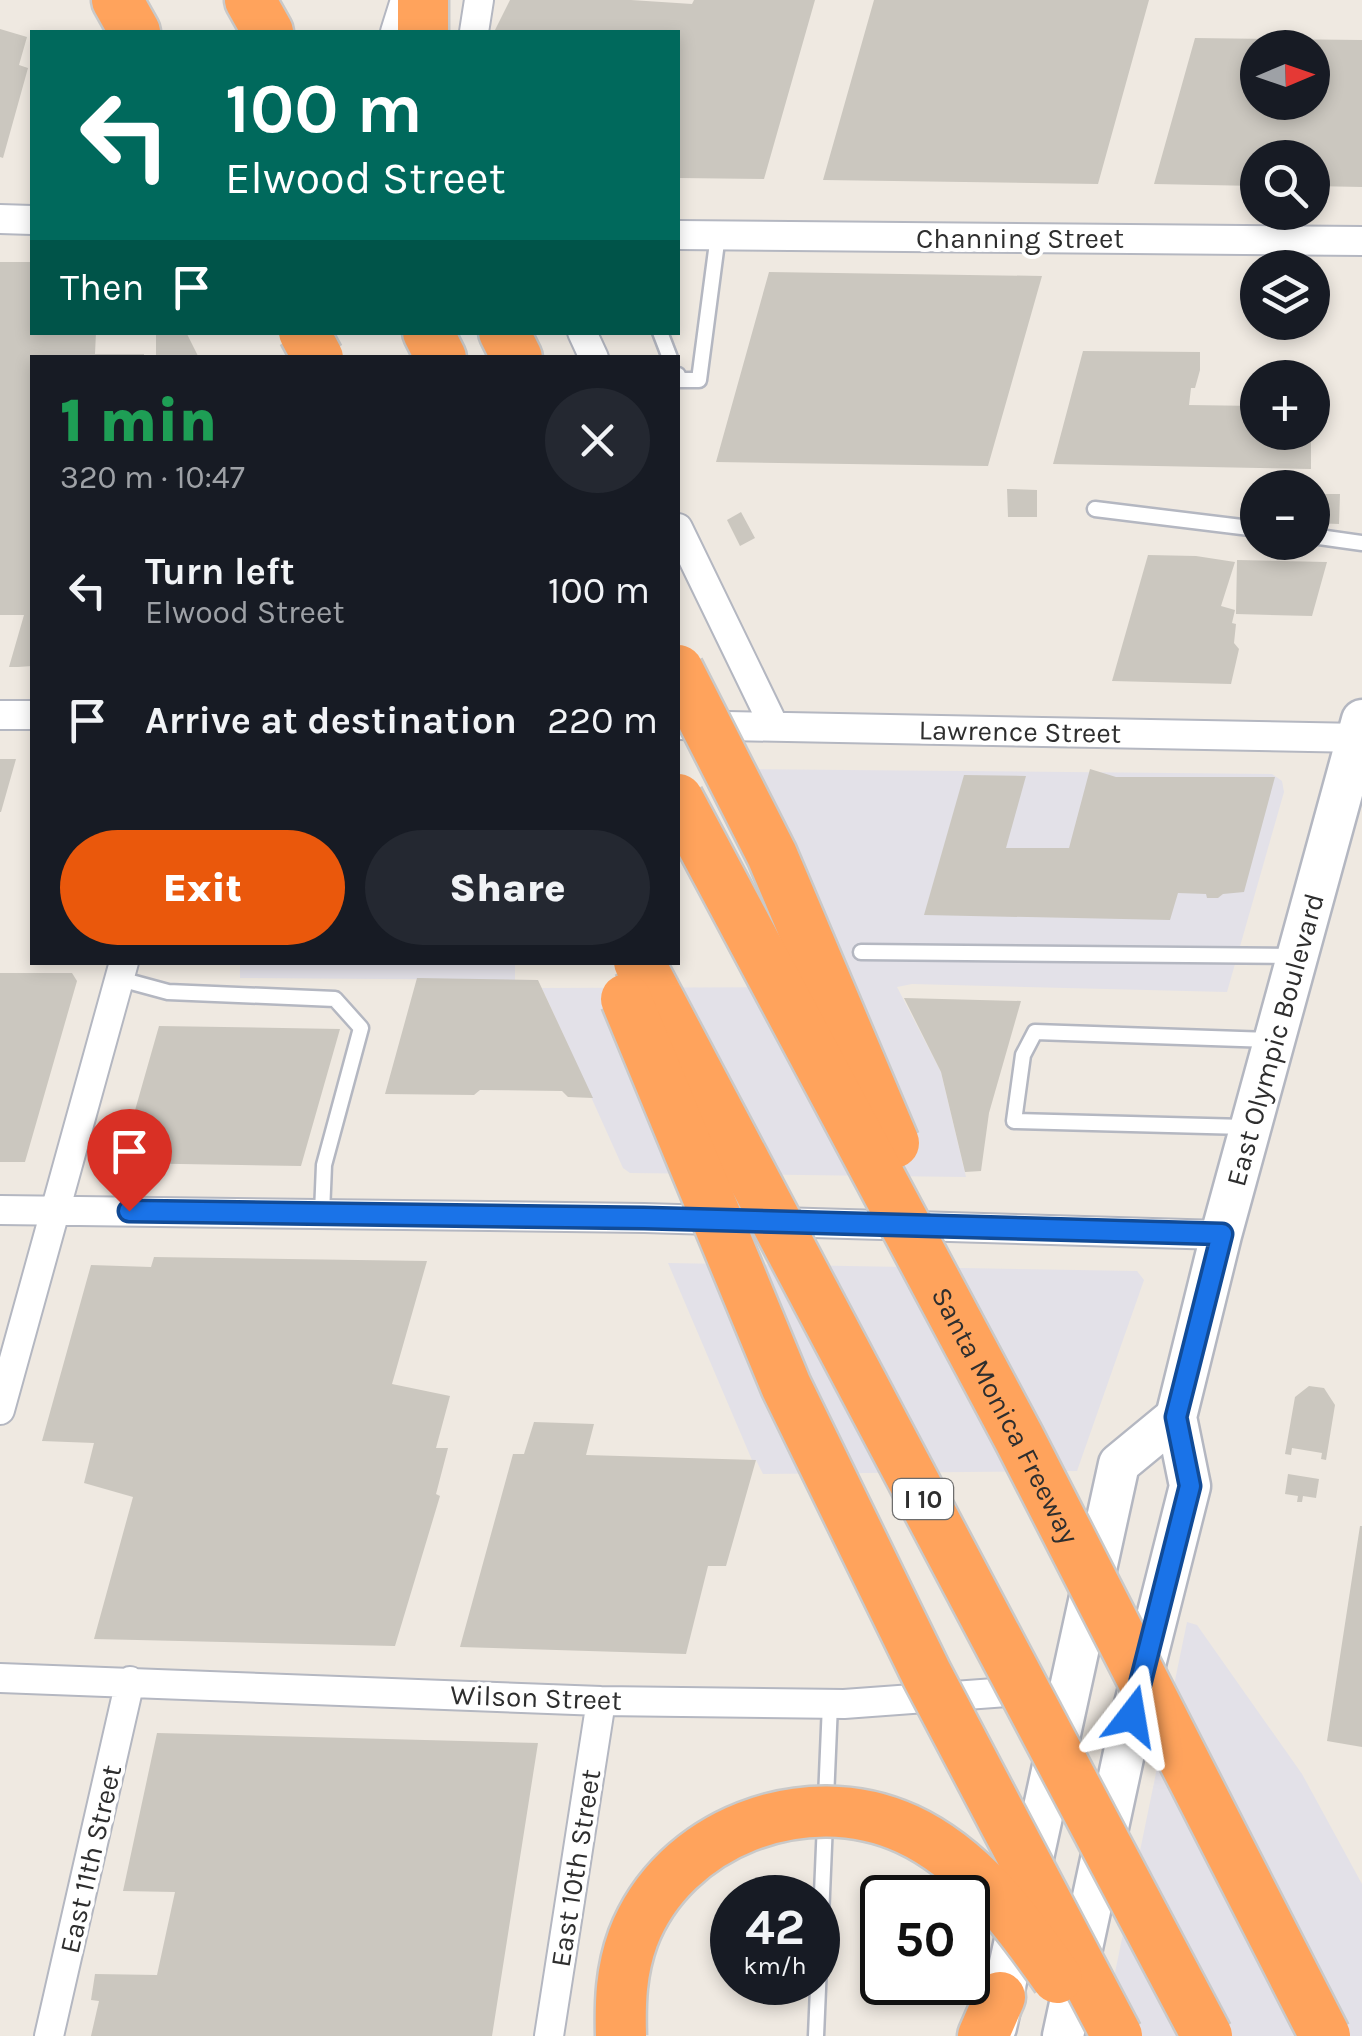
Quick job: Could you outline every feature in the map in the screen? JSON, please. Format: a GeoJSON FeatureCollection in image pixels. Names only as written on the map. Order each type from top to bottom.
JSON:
{"type":"FeatureCollection","features":[{"type":"Feature","properties":{"kind":"highway"},"geometry":{"type":"LineString","coordinates":[[117,0],[134,30]]}},
{"type":"Feature","properties":{"kind":"highway"},"geometry":{"type":"LineString","coordinates":[[250,0],[267,30]]}},
{"type":"Feature","properties":{"kind":"highway"},"geometry":{"type":"LineString","coordinates":[[423,0],[423,30]]}},
{"type":"Feature","properties":{"kind":"highway"},"geometry":{"type":"LineString","coordinates":[[680,674],[772,855],[1020,1438]]}},
{"type":"Feature","properties":{"kind":"highway","name":"Santa Monica Freeway"},"geometry":{"type":"LineString","coordinates":[[680,803],[1020,1438],[1324,2036]]}},
{"type":"Feature","properties":{"kind":"highway"},"geometry":{"type":"LineString","coordinates":[[612,965],[786,1386],[927,1675],[1117,2036]]}},
{"type":"Feature","properties":{"kind":"highway","name":"I 10"},"geometry":{"type":"LineString","coordinates":[[641,965],[1207,2036]]}},
{"type":"Feature","properties":{"kind":"highway"},"geometry":{"type":"LineString","coordinates":[[622,2036],[620,1989],[634,1937],[660,1892],[694,1855],[733,1830],[780,1817],[826,1811],[870,1817],[906,1828],[938,1847],[979,1881],[1016,1920],[1096,2036]]}},
{"type":"Feature","properties":{"kind":"main road","name":"East Olympic Boulevard"},"geometry":{"type":"LineString","coordinates":[[1064,2036],[1132,1716],[1190,1486],[1176,1417],[1222,1234],[1360,732]]}},
{"type":"Feature","properties":{"kind":"main road"},"geometry":{"type":"LineString","coordinates":[[992,2023],[1072,1687],[1118,1464],[1176,1417]]}},
{"type":"Feature","properties":{"kind":"street"},"geometry":{"type":"LineString","coordinates":[[396,30],[405,0]]}},
{"type":"Feature","properties":{"kind":"street"},"geometry":{"type":"LineString","coordinates":[[474,30],[479,0]]}},
{"type":"Feature","properties":{"kind":"street"},"geometry":{"type":"LineString","coordinates":[[0,219],[30,220]]}},
{"type":"Feature","properties":{"kind":"street","name":"Channing Street"},"geometry":{"type":"LineString","coordinates":[[680,235],[1362,240]]}},
{"type":"Feature","properties":{"kind":"street"},"geometry":{"type":"LineString","coordinates":[[680,532],[774,726]]}},
{"type":"Feature","properties":{"kind":"street"},"geometry":{"type":"LineString","coordinates":[[0,715],[30,715]]}},
{"type":"Feature","properties":{"kind":"street","name":"Lawrence Street"},"geometry":{"type":"LineString","coordinates":[[680,724],[1360,732]]}},
{"type":"Feature","properties":{"kind":"street"},"geometry":{"type":"LineString","coordinates":[[0,1410],[122,971]]}},
{"type":"Feature","properties":{"kind":"street"},"geometry":{"type":"LineString","coordinates":[[0,1210],[644,1218],[1222,1234]]}},
{"type":"Feature","properties":{"kind":"street","name":"Wilson Street"},"geometry":{"type":"LineString","coordinates":[[0,1678],[601,1700],[830,1704],[1072,1687]]}},
{"type":"Feature","properties":{"kind":"street","name":"East 11th Street"},"geometry":{"type":"LineString","coordinates":[[49,2036],[130,1682]]}},
{"type":"Feature","properties":{"kind":"street","name":"East 10th Street"},"geometry":{"type":"LineString","coordinates":[[549,2036],[601,1700]]}},
{"type":"Feature","properties":{"kind":"lane"},"geometry":{"type":"LineString","coordinates":[[680,380],[699,380],[718,235]]}},
{"type":"Feature","properties":{"kind":"lane"},"geometry":{"type":"LineString","coordinates":[[1094,508],[1240,527]]}},
{"type":"Feature","properties":{"kind":"lane"},"geometry":{"type":"LineString","coordinates":[[1330,539],[1362,543]]}},
{"type":"Feature","properties":{"kind":"lane"},"geometry":{"type":"LineString","coordinates":[[861,952],[1298,956]]}},
{"type":"Feature","properties":{"kind":"lane"},"geometry":{"type":"LineString","coordinates":[[122,971],[168,992],[336,999],[361,1028],[324,1165],[322,1213]]}},
{"type":"Feature","properties":{"kind":"lane"},"geometry":{"type":"LineString","coordinates":[[1252,1128],[1014,1121],[1023,1055],[1035,1032],[1276,1040]]}},
{"type":"Feature","properties":{"kind":"lane"},"geometry":{"type":"LineString","coordinates":[[816,2036],[830,1704]]}},
{"type":"Feature","properties":{"kind":"shaded area"},"geometry":{"type":"Polygon","coordinates":[[[741,769],[1272,774],[1282,781],[1284,792],[1227,992],[912,984],[897,987],[941,1072],[966,1177],[630,1173],[623,1168],[542,988],[849,987],[741,769]]]}},
{"type":"Feature","properties":{"kind":"shaded area"},"geometry":{"type":"Polygon","coordinates":[[[240,965],[515,965],[515,980],[240,978],[240,965]]]}},
{"type":"Feature","properties":{"kind":"shaded area"},"geometry":{"type":"Polygon","coordinates":[[[668,1263],[1137,1271],[1144,1280],[1077,1471],[763,1474],[756,1460],[752,1460],[668,1263]]]}},
{"type":"Feature","properties":{"kind":"shaded area"},"geometry":{"type":"Polygon","coordinates":[[[1187,1622],[1197,1625],[1302,1774],[1362,1884],[1362,2036],[1102,2036],[1187,1622]]]}},
{"type":"Feature","properties":{"kind":"building"},"geometry":{"type":"Polygon","coordinates":[[[510,0],[692,4],[694,0],[815,0],[764,179],[680,178],[680,30],[495,30],[510,0]]]}},
{"type":"Feature","properties":{"kind":"building"},"geometry":{"type":"Polygon","coordinates":[[[874,0],[1149,0],[1098,184],[823,180],[874,0]]]}},
{"type":"Feature","properties":{"kind":"building"},"geometry":{"type":"Polygon","coordinates":[[[0,29],[27,37],[19,65],[28,68],[3,158],[0,157],[0,29]]]}},
{"type":"Feature","properties":{"kind":"building"},"geometry":{"type":"Polygon","coordinates":[[[1195,38],[1240,39],[1240,120],[1330,120],[1330,40],[1362,40],[1362,187],[1330,186],[1330,140],[1240,140],[1240,186],[1154,184],[1195,38]]]}},
{"type":"Feature","properties":{"kind":"building"},"geometry":{"type":"Polygon","coordinates":[[[0,262],[30,262],[30,335],[96,335],[95,354],[144,355],[30,355],[30,666],[9,667],[24,615],[0,615],[0,262]]]}},
{"type":"Feature","properties":{"kind":"building"},"geometry":{"type":"Polygon","coordinates":[[[769,272],[1042,276],[988,466],[716,462],[769,272]]]}},
{"type":"Feature","properties":{"kind":"building"},"geometry":{"type":"Polygon","coordinates":[[[156,335],[188,335],[198,355],[156,355],[156,335]]]}},
{"type":"Feature","properties":{"kind":"building"},"geometry":{"type":"Polygon","coordinates":[[[1083,351],[1200,352],[1200,370],[1195,388],[1191,388],[1189,405],[1240,406],[1240,450],[1311,450],[1311,469],[1053,464],[1083,351]]]}},
{"type":"Feature","properties":{"kind":"building"},"geometry":{"type":"Polygon","coordinates":[[[1007,489],[1037,490],[1037,517],[1008,517],[1007,489]]]}},
{"type":"Feature","properties":{"kind":"building"},"geometry":{"type":"Polygon","coordinates":[[[1330,494],[1340,494],[1339,524],[1330,524],[1330,494]]]}},
{"type":"Feature","properties":{"kind":"building"},"geometry":{"type":"Polygon","coordinates":[[[741,512],[755,538],[740,546],[727,520],[741,512]]]}},
{"type":"Feature","properties":{"kind":"building"},"geometry":{"type":"Polygon","coordinates":[[[1148,555],[1235,562],[1221,606],[1235,610],[1234,643],[1239,649],[1231,684],[1112,681],[1148,555]]]}},
{"type":"Feature","properties":{"kind":"building"},"geometry":{"type":"Polygon","coordinates":[[[1237,560],[1327,562],[1312,616],[1236,614],[1237,560]]]}},
{"type":"Feature","properties":{"kind":"building"},"geometry":{"type":"Polygon","coordinates":[[[0,759],[16,759],[1,812],[0,812],[0,759]]]}},
{"type":"Feature","properties":{"kind":"building"},"geometry":{"type":"Polygon","coordinates":[[[1090,769],[1116,777],[1275,777],[1244,892],[1218,898],[1178,893],[1170,920],[924,915],[964,775],[1026,776],[1006,848],[1069,848],[1090,769]]]}},
{"type":"Feature","properties":{"kind":"building"},"geometry":{"type":"Polygon","coordinates":[[[0,973],[72,973],[77,981],[25,1162],[0,1162],[0,973]]]}},
{"type":"Feature","properties":{"kind":"building"},"geometry":{"type":"Polygon","coordinates":[[[417,978],[538,980],[593,1098],[568,1097],[562,1091],[385,1094],[417,978]]]}},
{"type":"Feature","properties":{"kind":"building"},"geometry":{"type":"Polygon","coordinates":[[[904,998],[1021,1001],[989,1113],[981,1171],[965,1172],[941,1072],[904,998]]]}},
{"type":"Feature","properties":{"kind":"building"},"geometry":{"type":"Polygon","coordinates":[[[159,1026],[340,1029],[301,1166],[120,1163],[159,1026]]]}},
{"type":"Feature","properties":{"kind":"building"},"geometry":{"type":"Polygon","coordinates":[[[154,1257],[427,1261],[392,1384],[450,1396],[436,1448],[448,1448],[436,1494],[440,1496],[395,1646],[94,1639],[133,1497],[84,1483],[94,1443],[42,1441],[91,1265],[151,1267],[154,1257]]]}},
{"type":"Feature","properties":{"kind":"building"},"geometry":{"type":"Polygon","coordinates":[[[1309,1386],[1324,1388],[1335,1405],[1326,1460],[1321,1459],[1322,1453],[1292,1448],[1291,1455],[1285,1454],[1295,1397],[1309,1386]]]}},
{"type":"Feature","properties":{"kind":"building"},"geometry":{"type":"Polygon","coordinates":[[[534,1422],[594,1424],[586,1455],[756,1460],[726,1566],[708,1566],[686,1654],[460,1647],[513,1454],[524,1454],[534,1422]]]}},
{"type":"Feature","properties":{"kind":"building"},"geometry":{"type":"Polygon","coordinates":[[[1288,1474],[1319,1479],[1316,1498],[1303,1496],[1302,1502],[1297,1502],[1298,1496],[1285,1494],[1288,1474]]]}},
{"type":"Feature","properties":{"kind":"building"},"geometry":{"type":"Polygon","coordinates":[[[1362,1526],[1362,1747],[1327,1741],[1362,1526]]]}},
{"type":"Feature","properties":{"kind":"building"},"geometry":{"type":"Polygon","coordinates":[[[157,1733],[538,1743],[492,2036],[91,2036],[99,2001],[91,2000],[95,1974],[157,1975],[175,1892],[123,1891],[157,1733]]]}},
{"type":"Feature","properties":{"kind":"route"},"geometry":{"type":"LineString","coordinates":[[129,1211],[644,1218],[1222,1234],[1176,1417],[1190,1486],[1132,1716]]}}]}
